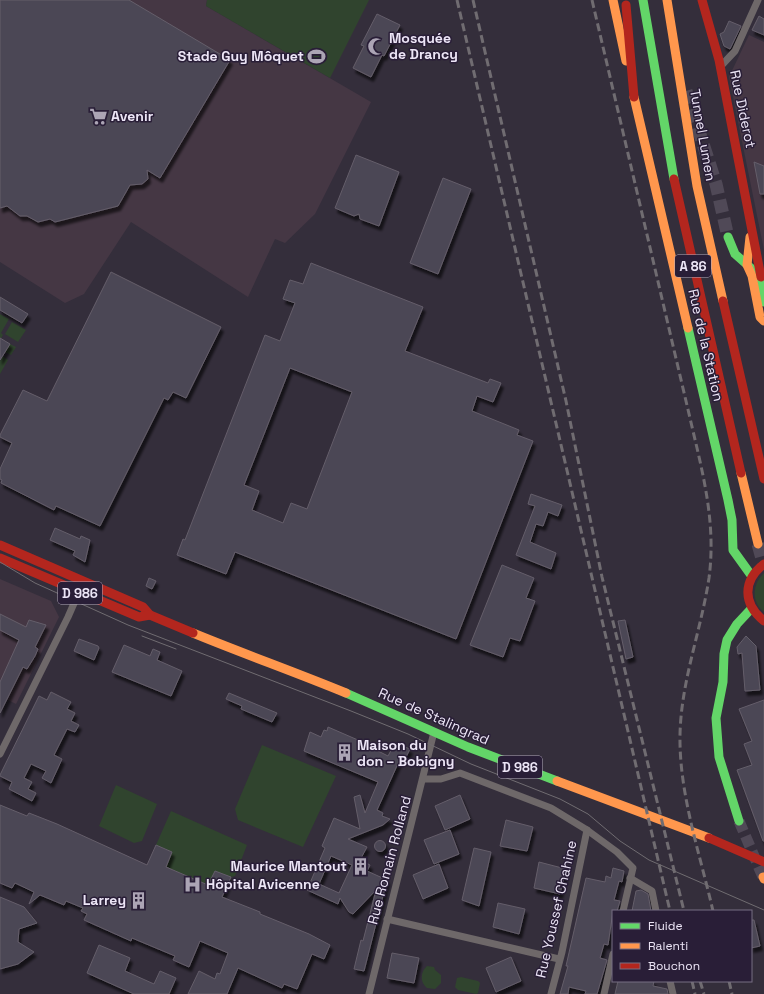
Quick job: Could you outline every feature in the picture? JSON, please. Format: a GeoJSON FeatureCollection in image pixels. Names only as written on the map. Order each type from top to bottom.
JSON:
{"type":"FeatureCollection","features":[{"type":"Feature","properties":{"kind":"main road","name":"Rue de la Station"},"geometry":{"type":"LineString","coordinates":[[613,0],[634,97],[728,500],[732,520],[733,550],[751,575]]}},
{"type":"Feature","properties":{"kind":"main road","name":"A 86"},"geometry":{"type":"LineString","coordinates":[[643,0],[667,148],[683,224],[758,544]]}},
{"type":"Feature","properties":{"kind":"main road","name":"Tunnel Lumen"},"geometry":{"type":"LineString","coordinates":[[667,0],[697,186],[764,479]]}},
{"type":"Feature","properties":{"kind":"main road","name":"Rue Diderot"},"geometry":{"type":"LineString","coordinates":[[702,0],[716,47],[764,298]]}},
{"type":"Feature","properties":{"kind":"main road"},"geometry":{"type":"LineString","coordinates":[[626,6],[634,97]]}},
{"type":"Feature","properties":{"kind":"main road","name":"Rue Diderot"},"geometry":{"type":"LineString","coordinates":[[751,225],[747,265],[752,276],[760,317],[764,321]]}},
{"type":"Feature","properties":{"kind":"main road"},"geometry":{"type":"LineString","coordinates":[[728,237],[735,254],[760,277]]}},
{"type":"Feature","properties":{"kind":"main road","name":"Rue de Stalingrad"},"geometry":{"type":"LineString","coordinates":[[0,545],[143,607],[150,615],[261,661],[310,678],[413,721],[468,747],[607,799],[753,856],[764,862]]}},
{"type":"Feature","properties":{"kind":"main road","name":"Rue de Stalingrad"},"geometry":{"type":"LineString","coordinates":[[0,558],[139,617],[150,615]]}},
{"type":"Feature","properties":{"kind":"main road"},"geometry":{"type":"LineString","coordinates":[[764,564],[751,575],[747,592],[751,609],[764,621]]}},
{"type":"Feature","properties":{"kind":"main road"},"geometry":{"type":"LineString","coordinates":[[70,575],[75,591]]}},
{"type":"Feature","properties":{"kind":"main road"},"geometry":{"type":"LineString","coordinates":[[739,821],[720,765],[715,726],[719,697],[723,682],[726,640],[736,623],[751,609]]}},
{"type":"Feature","properties":{"kind":"main road","name":"Rue de Stalingrad"},"geometry":{"type":"LineString","coordinates":[[753,856],[764,858]]}},
{"type":"Feature","properties":{"kind":"street"},"geometry":{"type":"LineString","coordinates":[[720,67],[735,51],[758,0]]}},
{"type":"Feature","properties":{"kind":"street"},"geometry":{"type":"LineString","coordinates":[[0,754],[68,617],[75,601],[75,591]]}},
{"type":"Feature","properties":{"kind":"street","name":"Rue Romain Rolland"},"geometry":{"type":"LineString","coordinates":[[369,994],[434,732]]}},
{"type":"Feature","properties":{"kind":"street"},"geometry":{"type":"LineString","coordinates":[[423,779],[441,779],[460,773],[551,808],[587,830],[617,852],[633,868],[623,910]]}},
{"type":"Feature","properties":{"kind":"street","name":"Rue Youssef Chahine"},"geometry":{"type":"LineString","coordinates":[[551,994],[558,959],[563,946],[587,830]]}},
{"type":"Feature","properties":{"kind":"street"},"geometry":{"type":"LineString","coordinates":[[630,878],[652,891],[656,910]]}},
{"type":"Feature","properties":{"kind":"street"},"geometry":{"type":"LineString","coordinates":[[387,919],[558,959]]}},
{"type":"Feature","properties":{"kind":"street"},"geometry":{"type":"LineString","coordinates":[[604,994],[612,958]]}},
{"type":"Feature","properties":{"kind":"street"},"geometry":{"type":"LineString","coordinates":[[670,982],[673,994]]}},
{"type":"Feature","properties":{"kind":"shaded area"},"geometry":{"type":"Polygon","coordinates":[[[0,0],[207,0],[206,6],[371,102],[315,214],[285,243],[275,239],[248,297],[131,222],[84,294],[65,303],[0,262],[0,0]]]}},
{"type":"Feature","properties":{"kind":"shaded area"},"geometry":{"type":"Polygon","coordinates":[[[749,35],[764,42],[764,250],[729,77],[749,35]]]}},
{"type":"Feature","properties":{"kind":"shaded area"},"geometry":{"type":"Polygon","coordinates":[[[0,579],[51,601],[59,617],[16,704],[0,696],[0,579]]]}},
{"type":"Feature","properties":{"kind":"green space","name":"Stade Guy Môquet"},"geometry":{"type":"Polygon","coordinates":[[[207,0],[369,0],[330,78],[206,6],[207,0]]]}},
{"type":"Feature","properties":{"kind":"green space"},"geometry":{"type":"Polygon","coordinates":[[[0,314],[9,319],[1,333],[3,335],[0,340],[0,314]]]}},
{"type":"Feature","properties":{"kind":"green space"},"geometry":{"type":"Polygon","coordinates":[[[12,322],[26,330],[18,342],[5,334],[12,322]]]}},
{"type":"Feature","properties":{"kind":"green space"},"geometry":{"type":"Polygon","coordinates":[[[10,344],[16,347],[11,355],[5,352],[10,344]]]}},
{"type":"Feature","properties":{"kind":"green space"},"geometry":{"type":"Polygon","coordinates":[[[3,356],[8,360],[0,374],[0,361],[3,356]]]}},
{"type":"Feature","properties":{"kind":"green space"},"geometry":{"type":"Polygon","coordinates":[[[764,573],[764,612],[760,608],[755,598],[755,588],[760,577],[764,573]]]}},
{"type":"Feature","properties":{"kind":"green space"},"geometry":{"type":"Polygon","coordinates":[[[262,745],[336,776],[303,847],[238,820],[235,809],[262,745]]]}},
{"type":"Feature","properties":{"kind":"green space"},"geometry":{"type":"Polygon","coordinates":[[[116,785],[157,804],[142,841],[134,843],[99,826],[116,785]]]}},
{"type":"Feature","properties":{"kind":"green space"},"geometry":{"type":"Polygon","coordinates":[[[171,811],[247,845],[235,876],[231,877],[215,871],[208,885],[166,867],[172,852],[156,845],[171,811]]]}},
{"type":"Feature","properties":{"kind":"green space"},"geometry":{"type":"Polygon","coordinates":[[[427,966],[434,967],[435,970],[441,975],[441,983],[435,989],[427,988],[423,983],[422,974],[427,966]]]}},
{"type":"Feature","properties":{"kind":"green space"},"geometry":{"type":"Polygon","coordinates":[[[461,977],[478,981],[480,983],[478,993],[476,994],[458,990],[455,987],[457,978],[461,977]]]}},
{"type":"Feature","properties":{"kind":"building","name":"Avenir"},"geometry":{"type":"Polygon","coordinates":[[[0,0],[129,0],[230,60],[160,178],[147,170],[148,179],[142,184],[130,185],[118,206],[55,222],[50,219],[38,222],[27,216],[20,216],[7,206],[0,208],[0,0]]]}},
{"type":"Feature","properties":{"kind":"building","name":"Mosquée de Drancy"},"geometry":{"type":"Polygon","coordinates":[[[377,14],[400,25],[371,77],[353,68],[364,46],[361,45],[377,14]]]}},
{"type":"Feature","properties":{"kind":"building"},"geometry":{"type":"Polygon","coordinates":[[[759,16],[764,19],[764,35],[752,30],[759,16]]]}},
{"type":"Feature","properties":{"kind":"building"},"geometry":{"type":"Polygon","coordinates":[[[729,21],[741,26],[730,49],[724,46],[720,34],[724,32],[729,21]]]}},
{"type":"Feature","properties":{"kind":"building"},"geometry":{"type":"Polygon","coordinates":[[[356,155],[399,172],[379,226],[360,219],[359,214],[354,216],[335,208],[356,155]]]}},
{"type":"Feature","properties":{"kind":"building"},"geometry":{"type":"Polygon","coordinates":[[[754,162],[764,166],[764,194],[760,194],[754,162]]]}},
{"type":"Feature","properties":{"kind":"building"},"geometry":{"type":"Polygon","coordinates":[[[443,178],[471,189],[438,274],[410,263],[443,178]]]}},
{"type":"Feature","properties":{"kind":"building"},"geometry":{"type":"Polygon","coordinates":[[[311,263],[423,307],[405,351],[488,383],[490,379],[501,383],[493,402],[477,396],[472,411],[519,430],[517,435],[533,441],[456,639],[235,552],[226,574],[177,555],[183,539],[185,540],[265,335],[280,341],[295,303],[283,299],[290,280],[303,284],[311,263]],[[290,368],[244,485],[259,491],[252,510],[283,523],[291,503],[307,509],[352,392],[290,368]]]}},
{"type":"Feature","properties":{"kind":"building"},"geometry":{"type":"Polygon","coordinates":[[[111,272],[221,327],[186,398],[173,392],[168,400],[164,398],[100,526],[56,506],[54,510],[1,483],[2,480],[0,479],[0,469],[12,443],[0,437],[0,435],[23,390],[47,401],[111,272]]]}},
{"type":"Feature","properties":{"kind":"building"},"geometry":{"type":"Polygon","coordinates":[[[0,297],[28,314],[22,323],[0,310],[0,297]]]}},
{"type":"Feature","properties":{"kind":"building"},"geometry":{"type":"Polygon","coordinates":[[[0,338],[10,344],[0,360],[0,338]]]}},
{"type":"Feature","properties":{"kind":"building"},"geometry":{"type":"Polygon","coordinates":[[[531,494],[562,505],[558,516],[548,512],[543,526],[536,524],[530,542],[556,553],[551,569],[516,555],[535,506],[528,504],[531,494]]]}},
{"type":"Feature","properties":{"kind":"building"},"geometry":{"type":"Polygon","coordinates":[[[55,528],[80,539],[81,536],[90,540],[85,562],[73,555],[75,551],[50,540],[55,528]]]}},
{"type":"Feature","properties":{"kind":"building"},"geometry":{"type":"Polygon","coordinates":[[[502,565],[534,578],[526,598],[535,601],[520,641],[510,638],[503,657],[470,645],[502,565]]]}},
{"type":"Feature","properties":{"kind":"building"},"geometry":{"type":"Polygon","coordinates":[[[149,578],[156,581],[152,589],[146,586],[149,578]]]}},
{"type":"Feature","properties":{"kind":"building"},"geometry":{"type":"Polygon","coordinates":[[[0,614],[26,627],[29,620],[46,625],[35,647],[38,649],[35,656],[27,669],[23,667],[0,713],[0,682],[19,640],[0,630],[0,614]]]}},
{"type":"Feature","properties":{"kind":"building"},"geometry":{"type":"Polygon","coordinates":[[[625,620],[633,657],[626,659],[618,621],[625,620]]]}},
{"type":"Feature","properties":{"kind":"building"},"geometry":{"type":"Polygon","coordinates":[[[746,636],[756,646],[760,690],[745,691],[742,653],[738,654],[737,647],[746,636]]]}},
{"type":"Feature","properties":{"kind":"building"},"geometry":{"type":"Polygon","coordinates":[[[79,639],[98,646],[99,648],[94,660],[74,651],[79,639]]]}},
{"type":"Feature","properties":{"kind":"building"},"geometry":{"type":"Polygon","coordinates":[[[124,645],[150,656],[153,649],[160,652],[157,660],[182,671],[171,696],[112,672],[124,645]]]}},
{"type":"Feature","properties":{"kind":"building"},"geometry":{"type":"Polygon","coordinates":[[[51,692],[71,702],[67,709],[75,713],[71,721],[79,725],[75,732],[67,729],[54,755],[62,759],[51,783],[42,778],[46,771],[31,764],[24,778],[32,782],[28,789],[36,793],[32,801],[9,789],[12,782],[0,775],[39,696],[47,700],[51,692]]]}},
{"type":"Feature","properties":{"kind":"building"},"geometry":{"type":"Polygon","coordinates":[[[229,693],[277,713],[272,722],[241,709],[242,706],[226,699],[229,693]]]}},
{"type":"Feature","properties":{"kind":"building"},"geometry":{"type":"Polygon","coordinates":[[[764,700],[763,841],[737,770],[752,765],[744,744],[752,741],[739,709],[764,700]]]}},
{"type":"Feature","properties":{"kind":"building"},"geometry":{"type":"Polygon","coordinates":[[[328,727],[374,747],[374,749],[388,756],[395,743],[410,749],[404,761],[400,759],[377,810],[383,813],[382,816],[390,819],[383,825],[348,839],[367,847],[360,860],[370,865],[367,871],[387,880],[364,971],[354,969],[376,890],[353,914],[349,912],[340,898],[338,904],[307,890],[325,848],[322,846],[334,818],[360,829],[354,797],[360,795],[365,813],[378,782],[304,751],[310,732],[321,737],[324,730],[327,731],[328,727]],[[331,856],[319,884],[339,893],[352,865],[331,856]]]}},
{"type":"Feature","properties":{"kind":"building"},"geometry":{"type":"Polygon","coordinates":[[[460,795],[470,819],[445,830],[435,806],[460,795]]]}},
{"type":"Feature","properties":{"kind":"building","name":"Larrey"},"geometry":{"type":"Polygon","coordinates":[[[0,805],[27,816],[29,813],[57,824],[147,865],[156,845],[172,852],[166,867],[208,885],[215,871],[231,877],[222,897],[260,912],[260,914],[309,934],[330,945],[324,959],[312,954],[297,989],[284,984],[282,988],[238,968],[227,994],[188,994],[199,971],[215,979],[217,973],[220,974],[228,953],[200,941],[189,967],[173,960],[175,956],[132,938],[131,941],[84,920],[87,914],[81,911],[83,908],[66,901],[64,905],[40,895],[29,904],[34,892],[15,883],[12,888],[0,883],[0,805]]]}},
{"type":"Feature","properties":{"kind":"building"},"geometry":{"type":"Polygon","coordinates":[[[506,820],[533,827],[527,851],[500,846],[506,820]]]}},
{"type":"Feature","properties":{"kind":"building"},"geometry":{"type":"Polygon","coordinates":[[[450,830],[459,854],[434,864],[424,840],[450,830]]]}},
{"type":"Feature","properties":{"kind":"building"},"geometry":{"type":"Polygon","coordinates":[[[378,841],[382,841],[384,842],[384,850],[378,851],[375,848],[375,844],[378,841]]]}},
{"type":"Feature","properties":{"kind":"building"},"geometry":{"type":"Polygon","coordinates":[[[474,848],[491,852],[479,906],[462,900],[474,848]]]}},
{"type":"Feature","properties":{"kind":"building"},"geometry":{"type":"Polygon","coordinates":[[[539,862],[566,869],[560,894],[534,888],[539,862]]]}},
{"type":"Feature","properties":{"kind":"building"},"geometry":{"type":"Polygon","coordinates":[[[439,864],[448,888],[423,899],[413,875],[439,864]]]}},
{"type":"Feature","properties":{"kind":"building"},"geometry":{"type":"Polygon","coordinates":[[[613,868],[624,871],[622,882],[619,881],[614,900],[620,901],[617,910],[612,910],[608,945],[604,944],[600,958],[607,960],[597,994],[585,994],[586,991],[569,987],[568,994],[560,994],[568,966],[566,966],[586,878],[605,882],[606,876],[611,878],[613,868]]]}},
{"type":"Feature","properties":{"kind":"building"},"geometry":{"type":"Polygon","coordinates":[[[641,890],[648,894],[651,910],[632,910],[636,891],[641,890]]]}},
{"type":"Feature","properties":{"kind":"building"},"geometry":{"type":"Polygon","coordinates":[[[0,897],[24,907],[37,923],[19,929],[18,942],[34,952],[18,964],[0,969],[0,897]]]}},
{"type":"Feature","properties":{"kind":"building"},"geometry":{"type":"Polygon","coordinates":[[[498,903],[525,909],[519,934],[493,927],[498,903]]]}},
{"type":"Feature","properties":{"kind":"building"},"geometry":{"type":"Polygon","coordinates":[[[752,920],[754,920],[760,946],[752,948],[752,920]]]}},
{"type":"Feature","properties":{"kind":"building"},"geometry":{"type":"Polygon","coordinates":[[[99,945],[130,958],[125,971],[154,984],[160,971],[176,978],[169,994],[134,994],[87,973],[99,945]]]}},
{"type":"Feature","properties":{"kind":"building"},"geometry":{"type":"Polygon","coordinates":[[[392,953],[419,958],[414,983],[387,978],[392,953]]]}},
{"type":"Feature","properties":{"kind":"building"},"geometry":{"type":"Polygon","coordinates":[[[511,957],[521,981],[496,992],[486,968],[511,957]]]}},
{"type":"Feature","properties":{"kind":"building"},"geometry":{"type":"Polygon","coordinates":[[[618,982],[654,982],[653,986],[667,989],[668,994],[615,994],[618,982]]]}},
{"type":"Feature","properties":{"kind":"tunnel"},"geometry":{"type":"LineString","coordinates":[[686,91],[716,184],[728,237]]}},
{"type":"Feature","properties":{"kind":"tunnel"},"geometry":{"type":"LineString","coordinates":[[758,544],[764,566]]}},
{"type":"Feature","properties":{"kind":"tunnel"},"geometry":{"type":"LineString","coordinates":[[739,821],[763,877]]}},
{"type":"Feature","properties":{"kind":"tram line"},"geometry":{"type":"LineString","coordinates":[[0,562],[35,583],[128,625],[351,711],[408,734],[471,764],[560,799],[588,814],[620,841],[649,860],[764,910]]}},
{"type":"Feature","properties":{"kind":"tram line"},"geometry":{"type":"LineString","coordinates":[[142,636],[176,649]]}},
{"type":"Feature","properties":{"kind":"railway"},"geometry":{"type":"LineString","coordinates":[[457,0],[670,910]]}},
{"type":"Feature","properties":{"kind":"railway"},"geometry":{"type":"LineString","coordinates":[[473,0],[566,401],[602,577],[684,910]]}},
{"type":"Feature","properties":{"kind":"railway"},"geometry":{"type":"LineString","coordinates":[[592,0],[707,496],[711,561],[705,598],[684,695],[680,735],[683,779],[691,824],[713,910]]}},
{"type":"Feature","properties":{"kind":"railway"},"geometry":{"type":"LineString","coordinates":[[692,982],[695,994]]}},
{"type":"Feature","properties":{"kind":"railway"},"geometry":{"type":"LineString","coordinates":[[700,982],[704,994]]}},
{"type":"Feature","properties":{"kind":"railway"},"geometry":{"type":"LineString","coordinates":[[729,982],[732,994]]}},
{"type":"Feature","properties":{"kind":"traffic: fast"},"geometry":{"type":"LineString","coordinates":[[643,0],[674,179]]}},
{"type":"Feature","properties":{"kind":"traffic: fast"},"geometry":{"type":"LineString","coordinates":[[728,237],[735,254],[761,277]]}},
{"type":"Feature","properties":{"kind":"traffic: fast"},"geometry":{"type":"LineString","coordinates":[[761,277],[764,302]]}},
{"type":"Feature","properties":{"kind":"traffic: fast"},"geometry":{"type":"LineString","coordinates":[[688,328],[728,500],[732,520],[733,550],[751,575]]}},
{"type":"Feature","properties":{"kind":"traffic: fast"},"geometry":{"type":"LineString","coordinates":[[739,821],[719,757],[716,718],[723,682],[724,654],[727,640],[737,624],[751,609]]}},
{"type":"Feature","properties":{"kind":"traffic: fast"},"geometry":{"type":"LineString","coordinates":[[346,693],[468,747],[557,781]]}},
{"type":"Feature","properties":{"kind":"traffic: slow"},"geometry":{"type":"LineString","coordinates":[[613,0],[626,61]]}},
{"type":"Feature","properties":{"kind":"traffic: slow"},"geometry":{"type":"LineString","coordinates":[[667,0],[697,186],[723,301]]}},
{"type":"Feature","properties":{"kind":"traffic: slow"},"geometry":{"type":"LineString","coordinates":[[634,97],[688,328]]}},
{"type":"Feature","properties":{"kind":"traffic: slow"},"geometry":{"type":"LineString","coordinates":[[750,237],[747,265],[752,276],[760,317],[764,321]]}},
{"type":"Feature","properties":{"kind":"traffic: slow"},"geometry":{"type":"LineString","coordinates":[[741,473],[758,544]]}},
{"type":"Feature","properties":{"kind":"traffic: slow"},"geometry":{"type":"LineString","coordinates":[[193,633],[346,693]]}},
{"type":"Feature","properties":{"kind":"traffic: slow"},"geometry":{"type":"LineString","coordinates":[[557,781],[709,838]]}},
{"type":"Feature","properties":{"kind":"traffic: jam"},"geometry":{"type":"LineString","coordinates":[[702,0],[719,60],[761,277]]}},
{"type":"Feature","properties":{"kind":"traffic: jam"},"geometry":{"type":"LineString","coordinates":[[626,5],[634,97]]}},
{"type":"Feature","properties":{"kind":"traffic: jam"},"geometry":{"type":"LineString","coordinates":[[674,179],[741,473]]}},
{"type":"Feature","properties":{"kind":"traffic: jam"},"geometry":{"type":"LineString","coordinates":[[723,301],[764,479]]}},
{"type":"Feature","properties":{"kind":"traffic: jam"},"geometry":{"type":"LineString","coordinates":[[0,545],[143,607],[150,615],[193,633]]}},
{"type":"Feature","properties":{"kind":"traffic: jam"},"geometry":{"type":"LineString","coordinates":[[0,558],[139,617],[150,615]]}},
{"type":"Feature","properties":{"kind":"traffic: jam"},"geometry":{"type":"LineString","coordinates":[[764,564],[752,578],[748,592],[752,607],[764,621]]}},
{"type":"Feature","properties":{"kind":"traffic: jam"},"geometry":{"type":"LineString","coordinates":[[709,838],[764,862]]}},
{"type":"Feature","properties":{"kind":"place","name":"Mosquée de Drancy"},"geometry":{"type":"Point","coordinates":[376,46]}},
{"type":"Feature","properties":{"kind":"place","name":"Stade Guy Môquet"},"geometry":{"type":"Point","coordinates":[317,56]}},
{"type":"Feature","properties":{"kind":"place","name":"Avenir"},"geometry":{"type":"Point","coordinates":[98,116]}},
{"type":"Feature","properties":{"kind":"place","name":"Maison du don – Bobigny"},"geometry":{"type":"Point","coordinates":[344,753]}},
{"type":"Feature","properties":{"kind":"place","name":"Maurice Mantout"},"geometry":{"type":"Point","coordinates":[360,866]}},
{"type":"Feature","properties":{"kind":"place","name":"Hôpital Avicenne"},"geometry":{"type":"Point","coordinates":[193,884]}},
{"type":"Feature","properties":{"kind":"place","name":"Larrey"},"geometry":{"type":"Point","coordinates":[139,900]}}]}
